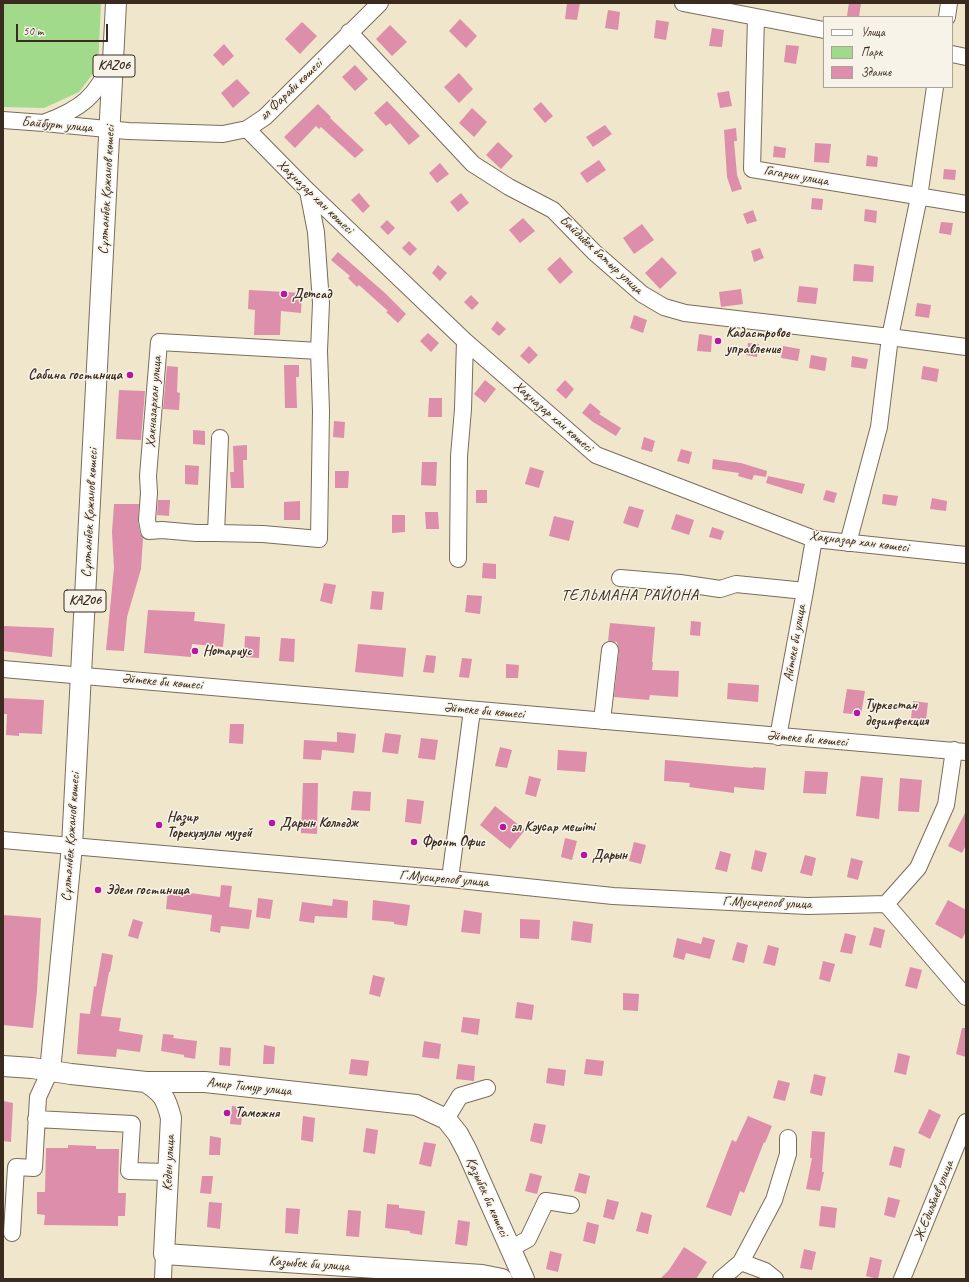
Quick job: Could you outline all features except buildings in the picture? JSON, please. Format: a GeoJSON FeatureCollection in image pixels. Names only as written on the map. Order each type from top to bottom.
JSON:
{"type":"FeatureCollection","features":[{"type":"Feature","properties":{"kind":"main road","name":"Сұлтанбек Қожанов көшесі"},"geometry":{"type":"LineString","coordinates":[[50,1071],[72,846],[116,3]]}},
{"type":"Feature","properties":{"kind":"main road","name":"Амир Тимур улица"},"geometry":{"type":"LineString","coordinates":[[3,1066],[146,1082],[205,1082],[416,1105],[446,1118]]}},
{"type":"Feature","properties":{"kind":"main road","name":"Кеден улица"},"geometry":{"type":"LineString","coordinates":[[146,1082],[159,1090],[167,1101],[171,1118],[164,1254]]}},
{"type":"Feature","properties":{"kind":"main road","name":"Қазыбек би көшесі"},"geometry":{"type":"LineString","coordinates":[[446,1118],[458,1134],[467,1151],[524,1279]]}},
{"type":"Feature","properties":{"kind":"main road"},"geometry":{"type":"LineString","coordinates":[[482,1275],[500,1268],[507,1261],[510,1249]]}},
{"type":"Feature","properties":{"kind":"main road","name":"Казыбек би улица"},"geometry":{"type":"LineString","coordinates":[[164,1254],[482,1275],[502,1279]]}},
{"type":"Feature","properties":{"kind":"street","name":"әл Фараби көшесі"},"geometry":{"type":"LineString","coordinates":[[110,130],[222,134],[247,129],[265,117],[349,32],[380,3]]}},
{"type":"Feature","properties":{"kind":"street"},"geometry":{"type":"LineString","coordinates":[[683,3],[823,30]]}},
{"type":"Feature","properties":{"kind":"street"},"geometry":{"type":"LineString","coordinates":[[947,16],[949,3]]}},
{"type":"Feature","properties":{"kind":"street","name":"Гагарин улица"},"geometry":{"type":"LineString","coordinates":[[756,17],[752,169],[966,204]]}},
{"type":"Feature","properties":{"kind":"street","name":"Байдибек батыр улица"},"geometry":{"type":"LineString","coordinates":[[349,32],[473,164],[509,187],[553,210],[594,252],[642,294],[664,307],[685,313],[966,347]]}},
{"type":"Feature","properties":{"kind":"street"},"geometry":{"type":"LineString","coordinates":[[44,123],[78,108],[90,97],[105,76],[114,52]]}},
{"type":"Feature","properties":{"kind":"street"},"geometry":{"type":"LineString","coordinates":[[953,54],[966,57]]}},
{"type":"Feature","properties":{"kind":"street"},"geometry":{"type":"LineString","coordinates":[[848,543],[879,428],[890,337],[919,197],[935,88]]}},
{"type":"Feature","properties":{"kind":"street","name":"Байбурт улица"},"geometry":{"type":"LineString","coordinates":[[3,120],[110,130]]}},
{"type":"Feature","properties":{"kind":"street","name":"Хақназар хан көшесі"},"geometry":{"type":"LineString","coordinates":[[247,129],[308,191],[466,341],[596,455],[814,539],[966,555]]}},
{"type":"Feature","properties":{"kind":"street","name":"Хакназархан улица"},"geometry":{"type":"LineString","coordinates":[[308,191],[316,232],[320,303],[319,351],[321,411],[319,539],[263,534],[196,533],[162,530],[149,531],[147,520],[149,492],[148,476],[158,342],[319,351]]}},
{"type":"Feature","properties":{"kind":"street"},"geometry":{"type":"LineString","coordinates":[[458,558],[459,456],[466,341]]}},
{"type":"Feature","properties":{"kind":"street"},"geometry":{"type":"LineString","coordinates":[[216,533],[220,438]]}},
{"type":"Feature","properties":{"kind":"street"},"geometry":{"type":"LineString","coordinates":[[805,590],[814,539]]}},
{"type":"Feature","properties":{"kind":"street","name":"Айтеке би улица"},"geometry":{"type":"LineString","coordinates":[[620,578],[680,583],[720,589],[736,584],[805,590],[778,736]]}},
{"type":"Feature","properties":{"kind":"street"},"geometry":{"type":"LineString","coordinates":[[602,721],[610,650]]}},
{"type":"Feature","properties":{"kind":"street","name":"Әйтеке би көшесі"},"geometry":{"type":"LineString","coordinates":[[3,669],[960,751]]}},
{"type":"Feature","properties":{"kind":"street"},"geometry":{"type":"LineString","coordinates":[[450,879],[472,710]]}},
{"type":"Feature","properties":{"kind":"street"},"geometry":{"type":"LineString","coordinates":[[960,751],[946,805],[918,868],[886,904],[966,997]]}},
{"type":"Feature","properties":{"kind":"street","name":"Г.Мусирепов улица"},"geometry":{"type":"LineString","coordinates":[[3,840],[450,879],[613,896],[807,906],[886,904]]}},
{"type":"Feature","properties":{"kind":"street"},"geometry":{"type":"LineString","coordinates":[[12,1233],[16,1167],[34,1168],[38,1097],[50,1071]]}},
{"type":"Feature","properties":{"kind":"street"},"geometry":{"type":"LineString","coordinates":[[446,1118],[460,1096],[487,1088]]}},
{"type":"Feature","properties":{"kind":"street"},"geometry":{"type":"LineString","coordinates":[[36,1119],[132,1124],[130,1171],[168,1172]]}},
{"type":"Feature","properties":{"kind":"street","name":"Ж.Едилбаев улица"},"geometry":{"type":"LineString","coordinates":[[902,1279],[966,1122]]}},
{"type":"Feature","properties":{"kind":"street"},"geometry":{"type":"LineString","coordinates":[[721,1279],[741,1262],[774,1200],[788,1154],[788,1138]]}},
{"type":"Feature","properties":{"kind":"street"},"geometry":{"type":"LineString","coordinates":[[510,1249],[528,1239],[546,1201],[571,1205]]}},
{"type":"Feature","properties":{"kind":"street"},"geometry":{"type":"LineString","coordinates":[[163,1279],[164,1254]]}},
{"type":"Feature","properties":{"kind":"street"},"geometry":{"type":"LineString","coordinates":[[741,1262],[765,1271],[775,1279]]}},
{"type":"Feature","properties":{"kind":"green space"},"geometry":{"type":"Polygon","coordinates":[[[3,3],[101,3],[98,67],[79,92],[44,108],[3,107],[3,3]]]}},
{"type":"Feature","properties":{"kind":"place","name":"Детсад"},"geometry":{"type":"Point","coordinates":[284,294]}},
{"type":"Feature","properties":{"kind":"place","name":"Кадастровое управление"},"geometry":{"type":"Point","coordinates":[718,341]}},
{"type":"Feature","properties":{"kind":"place","name":"Сабина гостиница"},"geometry":{"type":"Point","coordinates":[130,375]}},
{"type":"Feature","properties":{"kind":"place","name":"Нотариус"},"geometry":{"type":"Point","coordinates":[195,651]}},
{"type":"Feature","properties":{"kind":"place","name":"Туркестан дезинфекция"},"geometry":{"type":"Point","coordinates":[857,713]}},
{"type":"Feature","properties":{"kind":"place","name":"Дарын Колледж"},"geometry":{"type":"Point","coordinates":[272,823]}},
{"type":"Feature","properties":{"kind":"place","name":"Назир Торекулулы музей"},"geometry":{"type":"Point","coordinates":[159,825]}},
{"type":"Feature","properties":{"kind":"place","name":"әл Кәусар мешіті"},"geometry":{"type":"Point","coordinates":[503,827]}},
{"type":"Feature","properties":{"kind":"place","name":"Фронт Офис"},"geometry":{"type":"Point","coordinates":[414,842]}},
{"type":"Feature","properties":{"kind":"place","name":"Дарын"},"geometry":{"type":"Point","coordinates":[584,855]}},
{"type":"Feature","properties":{"kind":"place","name":"Эдем гостиница"},"geometry":{"type":"Point","coordinates":[98,890]}},
{"type":"Feature","properties":{"kind":"place","name":"Таможня"},"geometry":{"type":"Point","coordinates":[227,1113]}},
{"type":"Feature","properties":{"kind":"district","name":"ТЕЛЬМАНА РАЙОНА"},"geometry":{"type":"Point","coordinates":[630,596]}}]}
